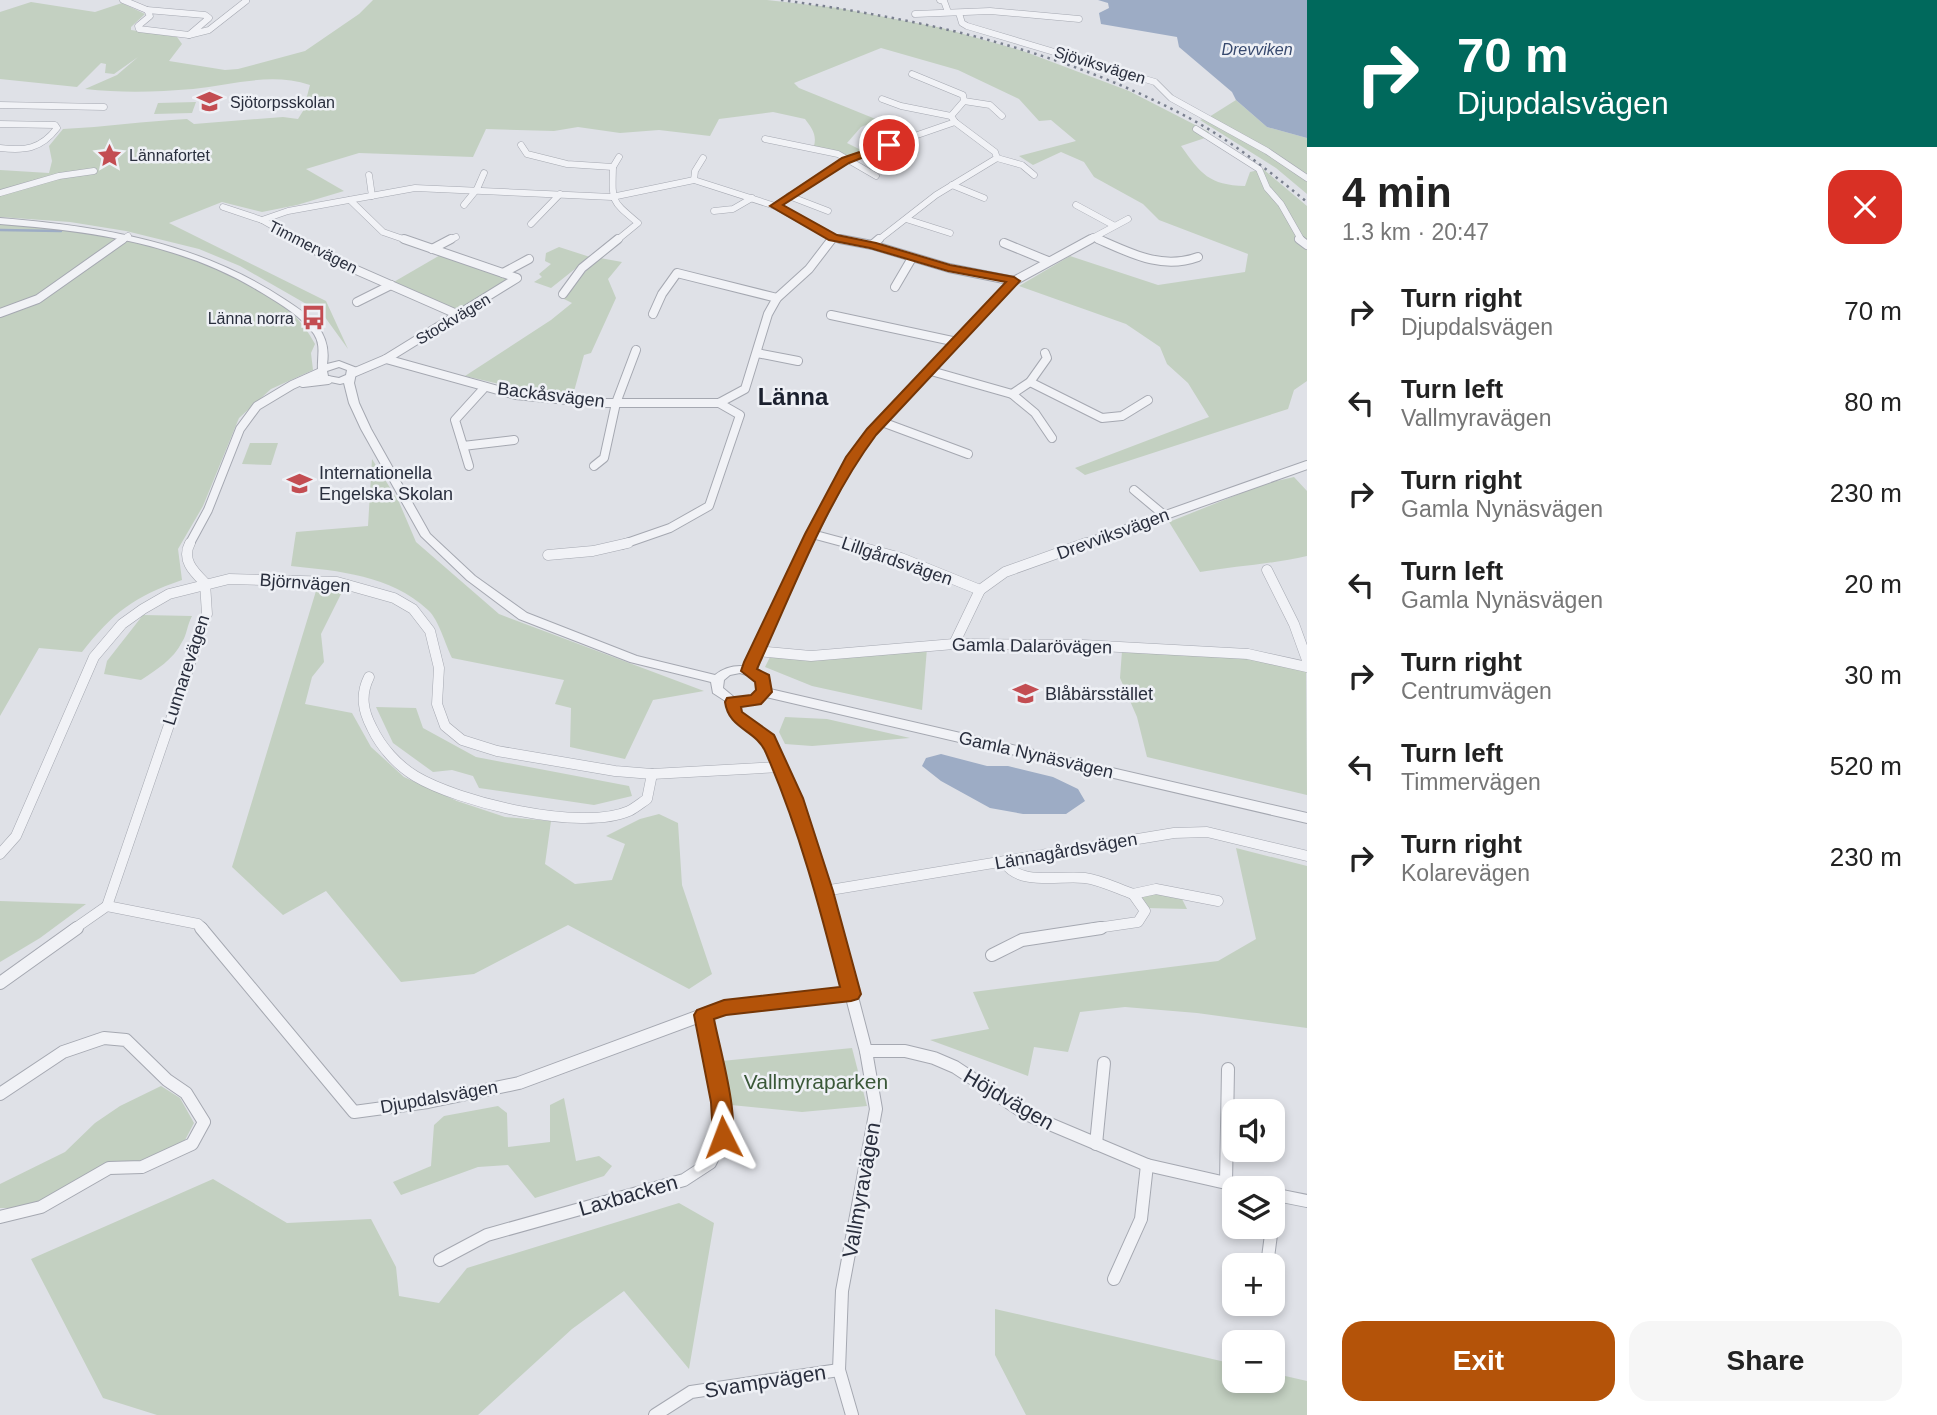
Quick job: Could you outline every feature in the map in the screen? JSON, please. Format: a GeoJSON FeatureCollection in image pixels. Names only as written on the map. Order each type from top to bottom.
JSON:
{"type":"FeatureCollection","features":[{"type":"Feature","properties":{"kind":"street"},"geometry":{"type":"LineString","coordinates":[[123,0],[147,10],[208,17],[189,35]]}},
{"type":"Feature","properties":{"kind":"street"},"geometry":{"type":"LineString","coordinates":[[940,0],[944,1],[948,12]]}},
{"type":"Feature","properties":{"kind":"street"},"geometry":{"type":"LineString","coordinates":[[147,10],[150,16],[136,28],[189,35],[209,30],[246,1]]}},
{"type":"Feature","properties":{"kind":"street","name":"Sjöviksvägen"},"geometry":{"type":"LineString","coordinates":[[958,13],[962,23],[967,26],[1155,82],[1171,98],[1266,151],[1307,178]]}},
{"type":"Feature","properties":{"kind":"street","name":"Sjöviksvägen"},"geometry":{"type":"LineString","coordinates":[[915,14],[1024,13],[1079,19]]}},
{"type":"Feature","properties":{"kind":"street"},"geometry":{"type":"LineString","coordinates":[[775,206],[845,160],[953,119],[964,101],[963,95],[912,74]]}},
{"type":"Feature","properties":{"kind":"street"},"geometry":{"type":"LineString","coordinates":[[882,99],[953,119],[995,152],[997,158]]}},
{"type":"Feature","properties":{"kind":"street"},"geometry":{"type":"LineString","coordinates":[[964,101],[990,105],[1002,116]]}},
{"type":"Feature","properties":{"kind":"street"},"geometry":{"type":"LineString","coordinates":[[0,105],[104,107]]}},
{"type":"Feature","properties":{"kind":"street"},"geometry":{"type":"LineString","coordinates":[[0,118],[18,119]]}},
{"type":"Feature","properties":{"kind":"street"},"geometry":{"type":"LineString","coordinates":[[0,148],[34,149],[44,146],[57,128],[55,125],[2,126]]}},
{"type":"Feature","properties":{"kind":"street"},"geometry":{"type":"LineString","coordinates":[[1196,129],[1259,169],[1267,188],[1281,204],[1299,239],[1307,245]]}},
{"type":"Feature","properties":{"kind":"street"},"geometry":{"type":"LineString","coordinates":[[765,139],[838,155],[876,176]]}},
{"type":"Feature","properties":{"kind":"street"},"geometry":{"type":"LineString","coordinates":[[521,145],[527,154],[539,158],[568,164],[613,167]]}},
{"type":"Feature","properties":{"kind":"street"},"geometry":{"type":"LineString","coordinates":[[563,294],[582,268],[638,223],[615,203],[612,197],[613,167],[619,157]]}},
{"type":"Feature","properties":{"kind":"street"},"geometry":{"type":"LineString","coordinates":[[872,245],[952,185],[997,158],[1017,162],[1034,175]]}},
{"type":"Feature","properties":{"kind":"street"},"geometry":{"type":"LineString","coordinates":[[694,180],[695,171],[704,159]]}},
{"type":"Feature","properties":{"kind":"street"},"geometry":{"type":"LineString","coordinates":[[0,193],[59,176],[94,171]]}},
{"type":"Feature","properties":{"kind":"street"},"geometry":{"type":"LineString","coordinates":[[464,205],[477,190],[484,173]]}},
{"type":"Feature","properties":{"kind":"street"},"geometry":{"type":"LineString","coordinates":[[369,174],[372,196]]}},
{"type":"Feature","properties":{"kind":"street","name":"Timmervägen"},"geometry":{"type":"LineString","coordinates":[[264,217],[426,187],[612,197],[694,180],[775,206],[833,238],[872,245],[948,268],[1014,281]]}},
{"type":"Feature","properties":{"kind":"street"},"geometry":{"type":"LineString","coordinates":[[952,185],[984,198]]}},
{"type":"Feature","properties":{"kind":"street"},"geometry":{"type":"LineString","coordinates":[[531,224],[560,194]]}},
{"type":"Feature","properties":{"kind":"street"},"geometry":{"type":"LineString","coordinates":[[789,196],[828,211]]}},
{"type":"Feature","properties":{"kind":"street"},"geometry":{"type":"LineString","coordinates":[[714,211],[733,209],[752,198]]}},
{"type":"Feature","properties":{"kind":"street","name":"Stockvägen"},"geometry":{"type":"LineString","coordinates":[[348,370],[373,365],[386,359],[517,278],[383,232],[349,200]]}},
{"type":"Feature","properties":{"kind":"street"},"geometry":{"type":"LineString","coordinates":[[1076,205],[1114,225]]}},
{"type":"Feature","properties":{"kind":"street"},"geometry":{"type":"LineString","coordinates":[[223,207],[264,217]]}},
{"type":"Feature","properties":{"kind":"street","name":"Timmervägen"},"geometry":{"type":"LineString","coordinates":[[264,217],[328,258],[459,314]]}},
{"type":"Feature","properties":{"kind":"street"},"geometry":{"type":"LineString","coordinates":[[905,219],[950,233]]}},
{"type":"Feature","properties":{"kind":"street"},"geometry":{"type":"LineString","coordinates":[[749,671],[813,534],[853,457],[882,422],[1014,281],[1128,219]]}},
{"type":"Feature","properties":{"kind":"street"},"geometry":{"type":"LineString","coordinates":[[0,221],[128,236],[180,249],[234,271],[307,321],[321,339],[326,354],[327,376],[354,403]]}},
{"type":"Feature","properties":{"kind":"street"},"geometry":{"type":"LineString","coordinates":[[0,313],[38,299],[128,236]]}},
{"type":"Feature","properties":{"kind":"street"},"geometry":{"type":"LineString","coordinates":[[432,249],[456,237]]}},
{"type":"Feature","properties":{"kind":"street"},"geometry":{"type":"LineString","coordinates":[[1093,237],[1166,264],[1188,262],[1198,257]]}},
{"type":"Feature","properties":{"kind":"street"},"geometry":{"type":"LineString","coordinates":[[719,403],[745,389],[768,314],[777,298],[809,269],[833,238]]}},
{"type":"Feature","properties":{"kind":"street"},"geometry":{"type":"LineString","coordinates":[[1004,243],[1048,261]]}},
{"type":"Feature","properties":{"kind":"street"},"geometry":{"type":"LineString","coordinates":[[895,287],[912,257]]}},
{"type":"Feature","properties":{"kind":"street","name":"Stockvägen"},"geometry":{"type":"LineString","coordinates":[[503,273],[529,258]]}},
{"type":"Feature","properties":{"kind":"street"},"geometry":{"type":"LineString","coordinates":[[653,314],[662,294],[677,273],[777,298]]}},
{"type":"Feature","properties":{"kind":"street","name":"Timmervägen"},"geometry":{"type":"LineString","coordinates":[[357,302],[391,285]]}},
{"type":"Feature","properties":{"kind":"street"},"geometry":{"type":"LineString","coordinates":[[831,315],[957,342]]}},
{"type":"Feature","properties":{"kind":"street","name":"Backåsvägen"},"geometry":{"type":"LineString","coordinates":[[616,403],[636,350]]}},
{"type":"Feature","properties":{"kind":"street"},"geometry":{"type":"LineString","coordinates":[[1012,394],[1030,382],[1047,358],[1045,353]]}},
{"type":"Feature","properties":{"kind":"street"},"geometry":{"type":"LineString","coordinates":[[326,354],[348,370],[354,403],[366,429],[426,536],[471,578],[523,617],[634,659],[718,679]]}},
{"type":"Feature","properties":{"kind":"street"},"geometry":{"type":"LineString","coordinates":[[757,354],[798,361]]}},
{"type":"Feature","properties":{"kind":"street","name":"Backåsvägen"},"geometry":{"type":"LineString","coordinates":[[386,359],[516,395],[616,403],[719,403]]}},
{"type":"Feature","properties":{"kind":"street"},"geometry":{"type":"LineString","coordinates":[[205,583],[190,566],[186,550],[208,510],[240,429],[257,407],[292,385],[348,370]]}},
{"type":"Feature","properties":{"kind":"street"},"geometry":{"type":"LineString","coordinates":[[327,376],[348,370]]}},
{"type":"Feature","properties":{"kind":"street"},"geometry":{"type":"LineString","coordinates":[[931,371],[1012,394],[1025,402],[1045,425],[1052,438]]}},
{"type":"Feature","properties":{"kind":"street"},"geometry":{"type":"LineString","coordinates":[[1030,382],[1101,418],[1122,416],[1148,400]]}},
{"type":"Feature","properties":{"kind":"street","name":"Backåsvägen"},"geometry":{"type":"LineString","coordinates":[[469,466],[455,420],[485,387]]}},
{"type":"Feature","properties":{"kind":"street"},"geometry":{"type":"LineString","coordinates":[[594,466],[604,458],[616,403]]}},
{"type":"Feature","properties":{"kind":"street"},"geometry":{"type":"LineString","coordinates":[[548,555],[612,547],[653,537],[709,506],[740,415],[719,403]]}},
{"type":"Feature","properties":{"kind":"street"},"geometry":{"type":"LineString","coordinates":[[882,422],[968,454]]}},
{"type":"Feature","properties":{"kind":"street"},"geometry":{"type":"LineString","coordinates":[[463,446],[514,440]]}},
{"type":"Feature","properties":{"kind":"street","name":"Drevviksvägen"},"geometry":{"type":"LineString","coordinates":[[954,644],[981,590],[1005,572],[1307,465]]}},
{"type":"Feature","properties":{"kind":"street"},"geometry":{"type":"LineString","coordinates":[[1134,490],[1164,516]]}},
{"type":"Feature","properties":{"kind":"street","name":"Lillgårdsvägen"},"geometry":{"type":"LineString","coordinates":[[813,534],[859,544],[901,558],[981,590]]}},
{"type":"Feature","properties":{"kind":"street"},"geometry":{"type":"LineString","coordinates":[[1267,570],[1294,625],[1307,660]]}},
{"type":"Feature","properties":{"kind":"street","name":"Björnvägen"},"geometry":{"type":"LineString","coordinates":[[1,854],[16,836],[94,657],[122,624],[143,609],[169,594],[229,579],[337,582],[394,598],[412,609],[430,631],[439,668],[437,704],[445,726],[463,740],[497,751],[615,771],[652,774],[780,767]]}},
{"type":"Feature","properties":{"kind":"street","name":"Lunnarevägen"},"geometry":{"type":"LineString","coordinates":[[107,906],[207,614],[205,583]]}},
{"type":"Feature","properties":{"kind":"street","name":"Gamla Dalarövägen"},"geometry":{"type":"LineString","coordinates":[[757,651],[811,656],[954,644],[1083,645],[1235,653],[1307,667]]}},
{"type":"Feature","properties":{"kind":"street"},"geometry":{"type":"LineString","coordinates":[[730,671],[749,671],[763,679],[764,692],[755,700],[733,702],[716,690],[718,679],[730,671]]}},
{"type":"Feature","properties":{"kind":"street"},"geometry":{"type":"LineString","coordinates":[[369,677],[362,690],[363,709],[375,736],[391,755],[417,777],[461,795],[506,809],[543,815],[620,815],[638,808],[650,797],[652,774]]}},
{"type":"Feature","properties":{"kind":"street","name":"Gamla Nynäsvägen"},"geometry":{"type":"LineString","coordinates":[[764,692],[1307,818]]}},
{"type":"Feature","properties":{"kind":"street","name":"Vallmyravägen"},"geometry":{"type":"LineString","coordinates":[[733,702],[734,715],[768,739],[794,798],[824,891],[866,1051],[876,1109],[842,1291],[839,1370],[852,1415]]}},
{"type":"Feature","properties":{"kind":"street","name":"Lännagårdsvägen"},"geometry":{"type":"LineString","coordinates":[[824,891],[1189,831],[1234,837],[1307,856]]}},
{"type":"Feature","properties":{"kind":"street"},"geometry":{"type":"LineString","coordinates":[[1005,863],[1010,871],[1022,876],[1087,878],[1133,894],[1156,889],[1218,901]]}},
{"type":"Feature","properties":{"kind":"street"},"geometry":{"type":"LineString","coordinates":[[992,955],[1022,940],[1138,922],[1145,911],[1133,894]]}},
{"type":"Feature","properties":{"kind":"street"},"geometry":{"type":"LineString","coordinates":[[0,983],[107,906]]}},
{"type":"Feature","properties":{"kind":"street","name":"Djupdalsvägen"},"geometry":{"type":"LineString","coordinates":[[107,906],[198,924],[354,1112],[428,1102],[519,1083],[724,1007],[851,994]]}},
{"type":"Feature","properties":{"kind":"street","name":"Laxbacken"},"geometry":{"type":"LineString","coordinates":[[440,1260],[487,1235],[684,1180],[709,1163],[723,1137],[721,1102],[704,1015]]}},
{"type":"Feature","properties":{"kind":"street"},"geometry":{"type":"LineString","coordinates":[[0,1094],[63,1052],[104,1038],[126,1040],[167,1080],[186,1093],[204,1122],[191,1144],[142,1167],[109,1168],[41,1207],[0,1217]]}},
{"type":"Feature","properties":{"kind":"street","name":"Höjdvägen"},"geometry":{"type":"LineString","coordinates":[[866,1051],[905,1051],[934,1058],[955,1068],[1026,1114],[1147,1165],[1222,1182]]}},
{"type":"Feature","properties":{"kind":"street"},"geometry":{"type":"LineString","coordinates":[[1096,1144],[1104,1063]]}},
{"type":"Feature","properties":{"kind":"street"},"geometry":{"type":"LineString","coordinates":[[1226,1176],[1228,1069]]}},
{"type":"Feature","properties":{"kind":"street"},"geometry":{"type":"LineString","coordinates":[[1114,1279],[1141,1219],[1147,1165]]}},
{"type":"Feature","properties":{"kind":"street"},"geometry":{"type":"LineString","coordinates":[[1285,1197],[1307,1201]]}},
{"type":"Feature","properties":{"kind":"street","name":"Svampvägen"},"geometry":{"type":"LineString","coordinates":[[655,1415],[691,1392],[839,1370]]}},
{"type":"Feature","properties":{"kind":"green space"},"geometry":{"type":"Polygon","coordinates":[[[373,0],[767,0],[838,8],[942,28],[1023,51],[1129,91],[1209,132],[1208,137],[1181,146],[1207,176],[1223,183],[1245,186],[1250,172],[1263,169],[1307,206],[1307,381],[1294,390],[1288,409],[1085,475],[1075,468],[1209,417],[1188,383],[1167,364],[1160,347],[1126,324],[1019,286],[1070,256],[1158,285],[1245,272],[1248,254],[1159,220],[1143,204],[1094,177],[1084,162],[1061,152],[1033,165],[1019,156],[1076,141],[1051,120],[1039,121],[1019,99],[958,70],[881,48],[794,83],[799,88],[878,120],[861,127],[847,143],[865,152],[850,157],[814,146],[813,132],[805,119],[773,112],[719,119],[710,136],[659,130],[620,133],[578,127],[554,131],[486,129],[473,157],[359,153],[306,169],[344,191],[262,212],[222,202],[169,223],[326,301],[348,349],[322,313],[240,266],[199,249],[126,231],[70,222],[0,217],[0,170],[49,173],[52,161],[49,146],[63,129],[187,119],[194,124],[283,117],[298,119],[310,85],[266,79],[166,91],[85,89],[117,75],[138,57],[114,74],[105,73],[106,64],[101,63],[77,87],[0,79],[0,12],[31,2],[95,12],[122,3],[145,14],[131,30],[177,37],[182,44],[169,61],[225,70],[305,51],[359,14],[373,0]]]}},
{"type":"Feature","properties":{"kind":"green space"},"geometry":{"type":"Polygon","coordinates":[[[1236,100],[1267,127],[1307,138],[1307,175],[1209,117],[1236,100]]]}},
{"type":"Feature","properties":{"kind":"green space"},"geometry":{"type":"Polygon","coordinates":[[[196,102],[192,113],[154,114],[158,103],[196,102]]]}},
{"type":"Feature","properties":{"kind":"green space"},"geometry":{"type":"Polygon","coordinates":[[[1206,118],[1292,168],[1307,180],[1307,194],[1276,168],[1200,120],[1206,118]]]}},
{"type":"Feature","properties":{"kind":"green space"},"geometry":{"type":"Polygon","coordinates":[[[0,224],[128,241],[174,252],[219,268],[259,288],[292,313],[315,344],[311,353],[313,370],[271,389],[239,418],[203,506],[178,549],[182,580],[150,593],[126,607],[104,626],[82,652],[39,648],[0,716],[0,224]]]}},
{"type":"Feature","properties":{"kind":"green space"},"geometry":{"type":"Polygon","coordinates":[[[559,247],[590,257],[551,288],[534,282],[542,277],[539,274],[551,264],[545,261],[546,253],[559,247]]]}},
{"type":"Feature","properties":{"kind":"green space"},"geometry":{"type":"Polygon","coordinates":[[[442,254],[508,277],[507,285],[459,313],[392,283],[442,254]]]}},
{"type":"Feature","properties":{"kind":"green space"},"geometry":{"type":"Polygon","coordinates":[[[600,258],[622,262],[608,279],[616,298],[591,353],[584,355],[573,395],[538,393],[465,376],[551,320],[572,303],[564,299],[600,258]]]}},
{"type":"Feature","properties":{"kind":"green space"},"geometry":{"type":"Polygon","coordinates":[[[250,443],[278,443],[271,465],[242,464],[250,443]]]}},
{"type":"Feature","properties":{"kind":"green space"},"geometry":{"type":"Polygon","coordinates":[[[372,459],[399,502],[416,542],[499,614],[704,691],[653,700],[625,759],[570,747],[571,708],[555,704],[564,680],[452,658],[432,614],[413,598],[381,582],[363,577],[291,566],[296,532],[368,526],[372,459]]]}},
{"type":"Feature","properties":{"kind":"green space"},"geometry":{"type":"Polygon","coordinates":[[[1294,477],[1307,491],[1307,556],[1200,572],[1169,522],[1264,484],[1294,477]]]}},
{"type":"Feature","properties":{"kind":"green space"},"geometry":{"type":"Polygon","coordinates":[[[316,591],[342,592],[321,634],[324,662],[312,677],[305,704],[352,713],[371,747],[404,777],[457,801],[505,817],[551,821],[545,864],[575,884],[612,880],[625,844],[606,836],[640,819],[659,814],[678,823],[682,885],[712,974],[689,989],[568,925],[474,974],[401,982],[326,891],[283,915],[232,867],[316,591]]]}},
{"type":"Feature","properties":{"kind":"green space"},"geometry":{"type":"Polygon","coordinates":[[[143,615],[192,616],[184,639],[174,654],[141,680],[104,674],[107,661],[143,615]]]}},
{"type":"Feature","properties":{"kind":"green space"},"geometry":{"type":"Polygon","coordinates":[[[927,648],[922,710],[812,686],[765,667],[770,657],[810,659],[927,648]]]}},
{"type":"Feature","properties":{"kind":"green space"},"geometry":{"type":"Polygon","coordinates":[[[1122,651],[1247,659],[1306,671],[1307,795],[1147,757],[1137,717],[1120,678],[1122,651]]]}},
{"type":"Feature","properties":{"kind":"green space"},"geometry":{"type":"Polygon","coordinates":[[[376,707],[416,708],[423,728],[476,757],[629,786],[632,796],[594,805],[479,788],[473,776],[452,770],[433,772],[393,743],[376,707]]]}},
{"type":"Feature","properties":{"kind":"green space"},"geometry":{"type":"Polygon","coordinates":[[[785,717],[827,719],[910,738],[812,746],[785,744],[779,732],[785,717]]]}},
{"type":"Feature","properties":{"kind":"green space"},"geometry":{"type":"Polygon","coordinates":[[[1236,848],[1307,866],[1307,1028],[1197,1013],[1125,1007],[1080,1012],[1068,1052],[1034,1047],[1028,1076],[930,1040],[989,1029],[973,992],[1218,961],[1256,939],[1236,848]]]}},
{"type":"Feature","properties":{"kind":"green space"},"geometry":{"type":"Polygon","coordinates":[[[1157,892],[1181,897],[1187,909],[1146,908],[1138,896],[1157,892]]]}},
{"type":"Feature","properties":{"kind":"green space"},"geometry":{"type":"Polygon","coordinates":[[[0,901],[86,904],[40,938],[0,962],[0,901]]]}},
{"type":"Feature","properties":{"kind":"green space","name":"Vallmyraparken"},"geometry":{"type":"Polygon","coordinates":[[[852,1048],[867,1106],[802,1112],[731,1105],[722,1061],[852,1048]]]}},
{"type":"Feature","properties":{"kind":"green space"},"geometry":{"type":"Polygon","coordinates":[[[161,1086],[180,1098],[194,1123],[184,1142],[37,1204],[0,1208],[0,1184],[65,1152],[95,1123],[120,1106],[161,1086]]]}},
{"type":"Feature","properties":{"kind":"green space"},"geometry":{"type":"Polygon","coordinates":[[[564,1098],[576,1161],[599,1156],[612,1166],[604,1176],[535,1198],[508,1165],[478,1167],[401,1195],[393,1182],[431,1166],[434,1125],[444,1116],[498,1106],[507,1113],[508,1147],[550,1142],[550,1105],[564,1098]]]}},
{"type":"Feature","properties":{"kind":"green space"},"geometry":{"type":"Polygon","coordinates":[[[213,1179],[287,1223],[371,1219],[396,1267],[399,1296],[439,1303],[467,1268],[679,1203],[714,1223],[689,1369],[624,1291],[572,1329],[478,1415],[157,1415],[103,1398],[31,1259],[213,1179]]]}},
{"type":"Feature","properties":{"kind":"green space"},"geometry":{"type":"Polygon","coordinates":[[[995,1309],[1222,1361],[1222,1393],[1285,1393],[1285,1376],[1307,1381],[1307,1415],[1026,1415],[995,1355],[995,1309]]]}},
{"type":"Feature","properties":{"kind":"water","name":"Drevviken"},"geometry":{"type":"Polygon","coordinates":[[[1098,0],[1307,0],[1307,138],[1267,127],[1236,100],[1232,92],[1179,47],[1177,37],[1101,24],[1099,13],[1109,8],[1108,3],[1098,0]]]}},
{"type":"Feature","properties":{"kind":"water"},"geometry":{"type":"Polygon","coordinates":[[[941,754],[987,766],[1008,766],[1053,777],[1078,789],[1085,801],[1066,814],[1023,814],[990,808],[941,781],[922,766],[926,758],[941,754]]]}},
{"type":"Feature","properties":{"kind":"waterway"},"geometry":{"type":"LineString","coordinates":[[0,230],[61,231]]}},
{"type":"Feature","properties":{"kind":"railway"},"geometry":{"type":"LineString","coordinates":[[781,0],[939,28],[1042,56],[1093,74],[1207,128],[1307,202]]}},
{"type":"Feature","properties":{"kind":"place","name":"Sjötorpsskolan"},"geometry":{"type":"Point","coordinates":[210,102]}},
{"type":"Feature","properties":{"kind":"place","name":"Lännafortet"},"geometry":{"type":"Point","coordinates":[109,155]}},
{"type":"Feature","properties":{"kind":"place","name":"Länna norra"},"geometry":{"type":"Point","coordinates":[314,318]}},
{"type":"Feature","properties":{"kind":"place","name":"Internationella Engelska Skolan"},"geometry":{"type":"Point","coordinates":[299,483]}},
{"type":"Feature","properties":{"kind":"place","name":"Blåbärsstället"},"geometry":{"type":"Point","coordinates":[1025,694]}},
{"type":"Feature","properties":{"kind":"district","name":"Länna"},"geometry":{"type":"Point","coordinates":[793,396]}},
{"type":"Feature","properties":{"kind":"route"},"geometry":{"type":"LineString","coordinates":[[723,1137],[721,1102],[704,1015],[724,1007],[851,994],[824,891],[794,798],[768,739],[734,715],[733,702],[755,700],[764,692],[763,679],[749,671],[752,662],[853,457],[872,432],[1014,281],[948,268],[872,245],[833,238],[775,206],[845,160],[889,145]]}}]}
